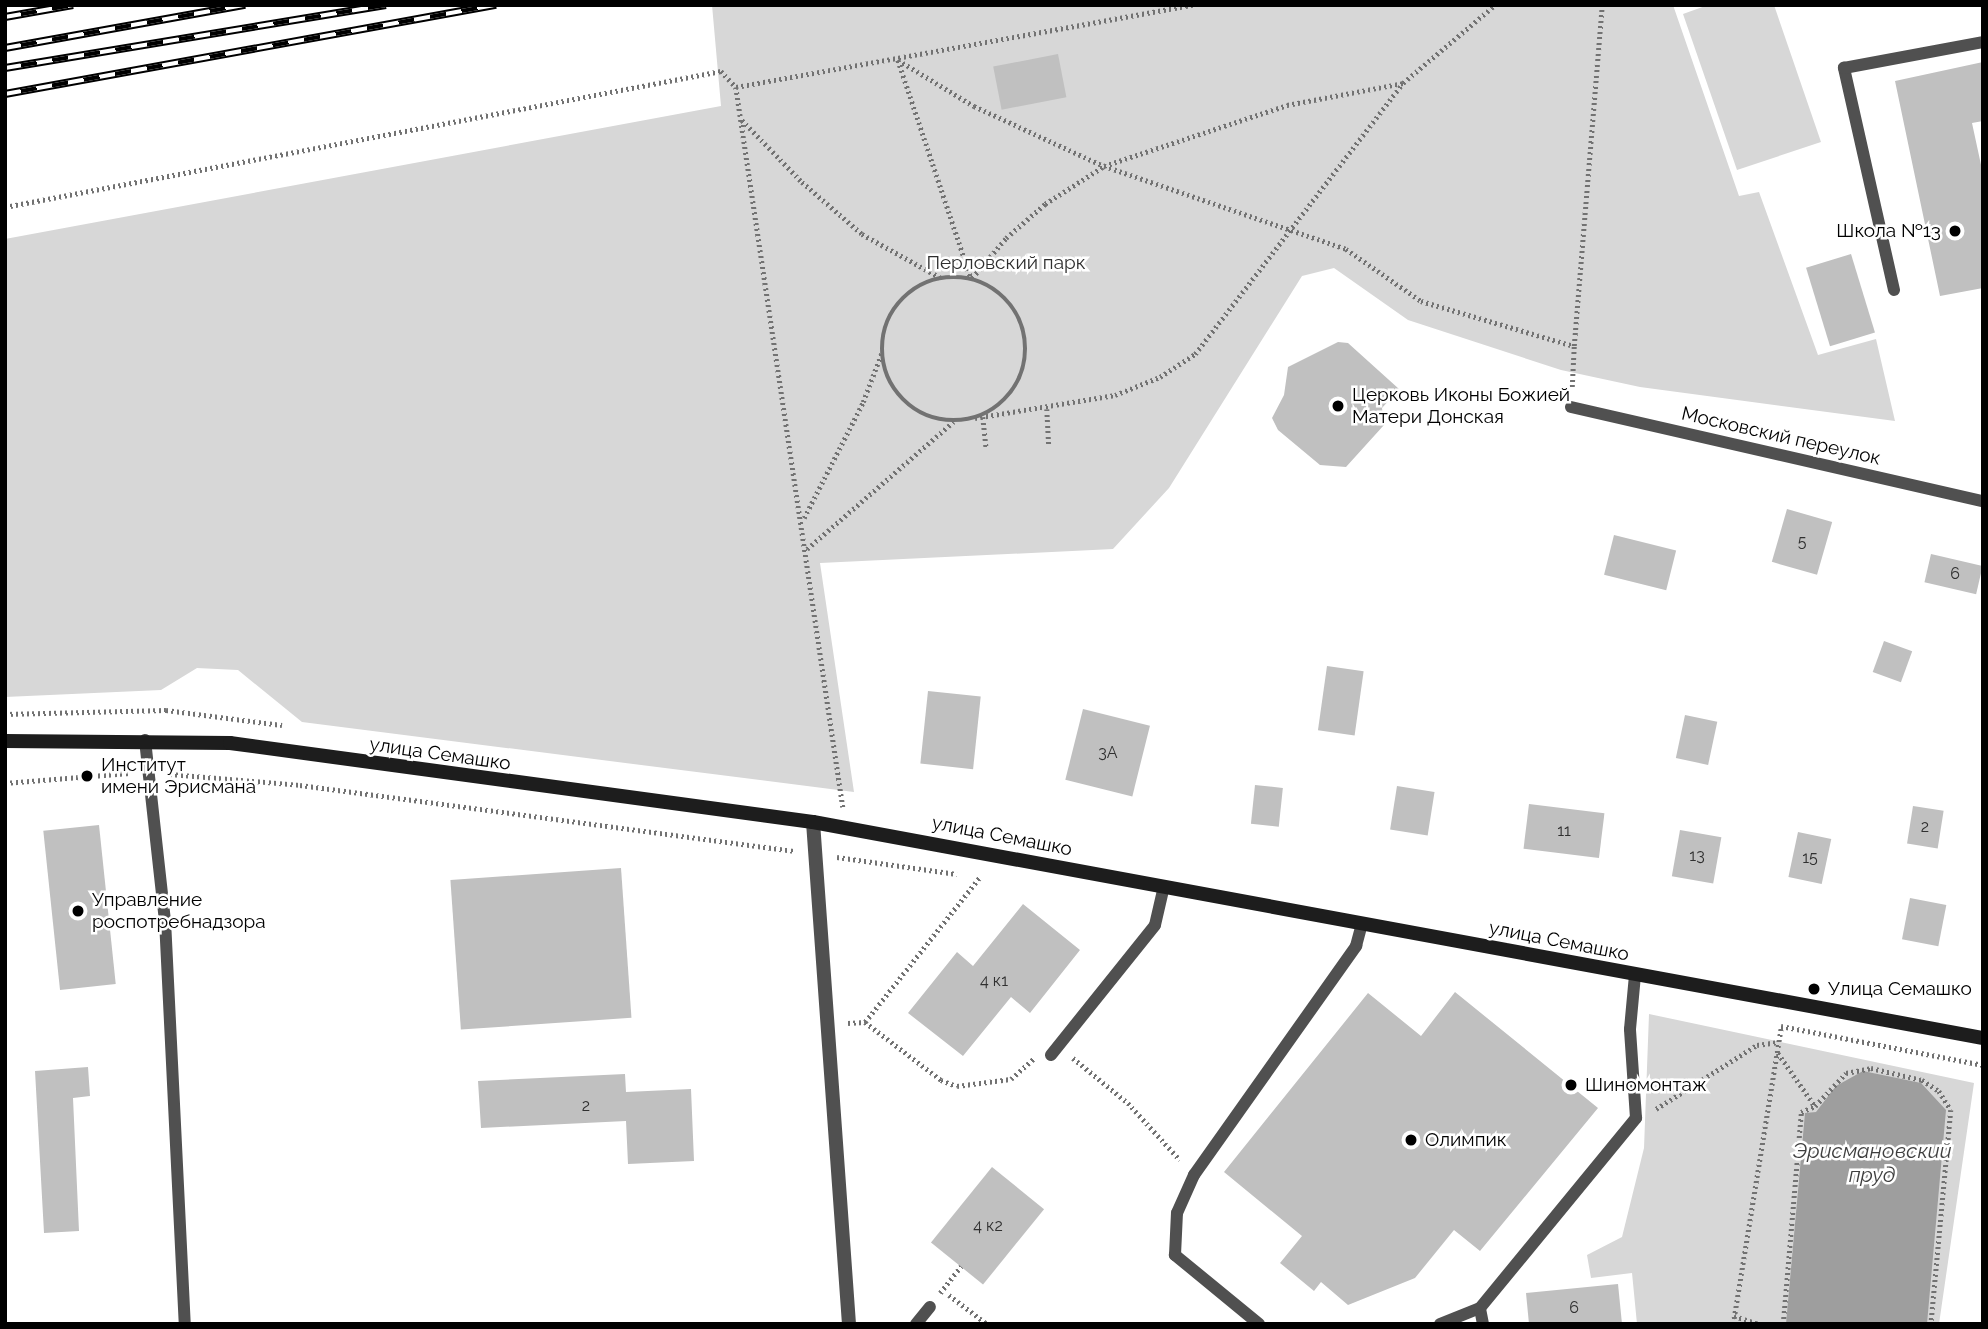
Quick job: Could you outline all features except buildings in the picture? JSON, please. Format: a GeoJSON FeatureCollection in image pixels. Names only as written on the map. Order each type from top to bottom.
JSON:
{"type":"FeatureCollection","features":[{"type":"Feature","properties":{"kind":"main road","name":"улица Семашко"},"geometry":{"type":"LineString","coordinates":[[5,741],[145,740],[230,743],[813,822],[1983,1038]]}},
{"type":"Feature","properties":{"kind":"street"},"geometry":{"type":"LineString","coordinates":[[813,822],[849,1324]]}},
{"type":"Feature","properties":{"kind":"lane"},"geometry":{"type":"LineString","coordinates":[[1894,290],[1844,68],[1983,42]]}},
{"type":"Feature","properties":{"kind":"lane","name":"Московский переулок"},"geometry":{"type":"LineString","coordinates":[[1571,407],[1983,501]]}},
{"type":"Feature","properties":{"kind":"lane"},"geometry":{"type":"LineString","coordinates":[[145,740],[165,920],[185,1324]]}},
{"type":"Feature","properties":{"kind":"lane"},"geometry":{"type":"LineString","coordinates":[[1054,1051],[1155,925],[1164,887]]}},
{"type":"Feature","properties":{"kind":"lane"},"geometry":{"type":"LineString","coordinates":[[1259,1324],[1175,1255],[1177,1213],[1194,1175],[1356,946],[1362,924]]}},
{"type":"Feature","properties":{"kind":"lane"},"geometry":{"type":"LineString","coordinates":[[1440,1324],[1480,1308],[1636,1118],[1630,1029],[1634,975]]}},
{"type":"Feature","properties":{"kind":"lane"},"geometry":{"type":"LineString","coordinates":[[916,1324],[930,1307]]}},
{"type":"Feature","properties":{"kind":"lane"},"geometry":{"type":"LineString","coordinates":[[1480,1308],[1483,1324]]}},
{"type":"Feature","properties":{"kind":"path"},"geometry":{"type":"LineString","coordinates":[[736,87],[1193,5]]}},
{"type":"Feature","properties":{"kind":"path"},"geometry":{"type":"LineString","coordinates":[[882,351],[897,392],[912,408],[954,421],[1046,409],[1115,395],[1179,366],[1223,323],[1290,228],[1403,83],[1495,5]]}},
{"type":"Feature","properties":{"kind":"path"},"geometry":{"type":"LineString","coordinates":[[1571,407],[1602,5]]}},
{"type":"Feature","properties":{"kind":"path"},"geometry":{"type":"LineString","coordinates":[[898,60],[974,106],[1104,166],[1346,249],[1421,301],[1574,346]]}},
{"type":"Feature","properties":{"kind":"path"},"geometry":{"type":"LineString","coordinates":[[898,60],[971,278]]}},
{"type":"Feature","properties":{"kind":"path"},"geometry":{"type":"LineString","coordinates":[[5,207],[721,71],[736,87],[803,519],[843,808]]}},
{"type":"Feature","properties":{"kind":"path"},"geometry":{"type":"LineString","coordinates":[[971,278],[1006,238],[1045,204],[1104,166],[1287,105],[1403,83]]}},
{"type":"Feature","properties":{"kind":"path"},"geometry":{"type":"LineString","coordinates":[[741,119],[802,182],[862,234],[943,279]]}},
{"type":"Feature","properties":{"kind":"path"},"geometry":{"type":"LineString","coordinates":[[803,519],[863,402],[894,310],[909,293],[943,279],[971,278],[1007,300],[1019,317],[1026,347],[1020,378],[1009,396],[975,418]]}},
{"type":"Feature","properties":{"kind":"path"},"geometry":{"type":"LineString","coordinates":[[1046,409],[1049,444]]}},
{"type":"Feature","properties":{"kind":"path"},"geometry":{"type":"LineString","coordinates":[[983,417],[986,448]]}},
{"type":"Feature","properties":{"kind":"path"},"geometry":{"type":"LineString","coordinates":[[806,550],[954,421]]}},
{"type":"Feature","properties":{"kind":"path"},"geometry":{"type":"LineString","coordinates":[[5,783],[149,773],[300,785],[993,879]]}},
{"type":"Feature","properties":{"kind":"path"},"geometry":{"type":"LineString","coordinates":[[866,1022],[980,877]]}},
{"type":"Feature","properties":{"kind":"path"},"geometry":{"type":"LineString","coordinates":[[828,1025],[866,1022],[941,1080],[957,1086],[1011,1079],[1030,1059],[1054,1051],[1128,1103],[1194,1175]]}},
{"type":"Feature","properties":{"kind":"path"},"geometry":{"type":"LineString","coordinates":[[1768,1023],[1983,1065]]}},
{"type":"Feature","properties":{"kind":"path"},"geometry":{"type":"LineString","coordinates":[[1733,1324],[1781,1026]]}},
{"type":"Feature","properties":{"kind":"path"},"geometry":{"type":"LineString","coordinates":[[1636,1118],[1685,1093],[1757,1045],[1779,1042]]}},
{"type":"Feature","properties":{"kind":"path"},"geometry":{"type":"LineString","coordinates":[[1777,1053],[1815,1106]]}},
{"type":"Feature","properties":{"kind":"path"},"geometry":{"type":"LineString","coordinates":[[1783,1324],[1801,1112],[1815,1106],[1835,1082],[1858,1068],[1907,1074],[1947,1099],[1953,1121],[1931,1324]]}},
{"type":"Feature","properties":{"kind":"path"},"geometry":{"type":"LineString","coordinates":[[930,1307],[961,1266]]}},
{"type":"Feature","properties":{"kind":"path"},"geometry":{"type":"LineString","coordinates":[[943,1290],[987,1324]]}},
{"type":"Feature","properties":{"kind":"path"},"geometry":{"type":"LineString","coordinates":[[1734,1316],[1758,1324]]}},
{"type":"Feature","properties":{"kind":"green space","name":"Перловский парк"},"geometry":{"type":"Polygon","coordinates":[[[712,5],[1673,5],[1739,196],[1759,192],[1818,355],[1876,339],[1895,421],[1640,387],[1561,370],[1408,320],[1334,268],[1302,276],[1169,488],[1113,549],[820,563],[854,792],[302,722],[238,670],[197,668],[161,690],[5,697],[5,239],[721,106],[712,5]]]}},
{"type":"Feature","properties":{"kind":"green space"},"geometry":{"type":"Polygon","coordinates":[[[1708,5],[1774,5],[1821,142],[1737,170],[1683,14],[1708,5]]]}},
{"type":"Feature","properties":{"kind":"green space"},"geometry":{"type":"Polygon","coordinates":[[[1649,1014],[1974,1083],[1939,1324],[1637,1324],[1632,1273],[1591,1278],[1587,1255],[1622,1237],[1644,1148],[1649,1014]]]}},
{"type":"Feature","properties":{"kind":"water","name":"Эрисмановский пруд"},"geometry":{"type":"Polygon","coordinates":[[[1863,1071],[1921,1083],[1946,1110],[1927,1324],[1786,1324],[1805,1113],[1816,1112],[1836,1086],[1863,1071]]]}},
{"type":"Feature","properties":{"kind":"railway"},"geometry":{"type":"LineString","coordinates":[[5,17],[73,5]]}},
{"type":"Feature","properties":{"kind":"railway"},"geometry":{"type":"LineString","coordinates":[[5,48],[245,5]]}},
{"type":"Feature","properties":{"kind":"railway"},"geometry":{"type":"LineString","coordinates":[[5,68],[386,5]]}},
{"type":"Feature","properties":{"kind":"railway"},"geometry":{"type":"LineString","coordinates":[[5,94],[496,5]]}},
{"type":"Feature","properties":{"kind":"place","name":"Школа №13"},"geometry":{"type":"Point","coordinates":[1955,231]}},
{"type":"Feature","properties":{"kind":"place","name":"Церковь Иконы Божией Матери Донская"},"geometry":{"type":"Point","coordinates":[1338,406]}},
{"type":"Feature","properties":{"kind":"place","name":"Институт имени Эрисмана"},"geometry":{"type":"Point","coordinates":[87,776]}},
{"type":"Feature","properties":{"kind":"place","name":"Управление роспотребнадзора"},"geometry":{"type":"Point","coordinates":[78,911]}},
{"type":"Feature","properties":{"kind":"place","name":"Улица Семашко"},"geometry":{"type":"Point","coordinates":[1814,989]}},
{"type":"Feature","properties":{"kind":"place","name":"Шиномонтаж"},"geometry":{"type":"Point","coordinates":[1571,1085]}},
{"type":"Feature","properties":{"kind":"place","name":"Олимпик"},"geometry":{"type":"Point","coordinates":[1411,1140]}}]}
